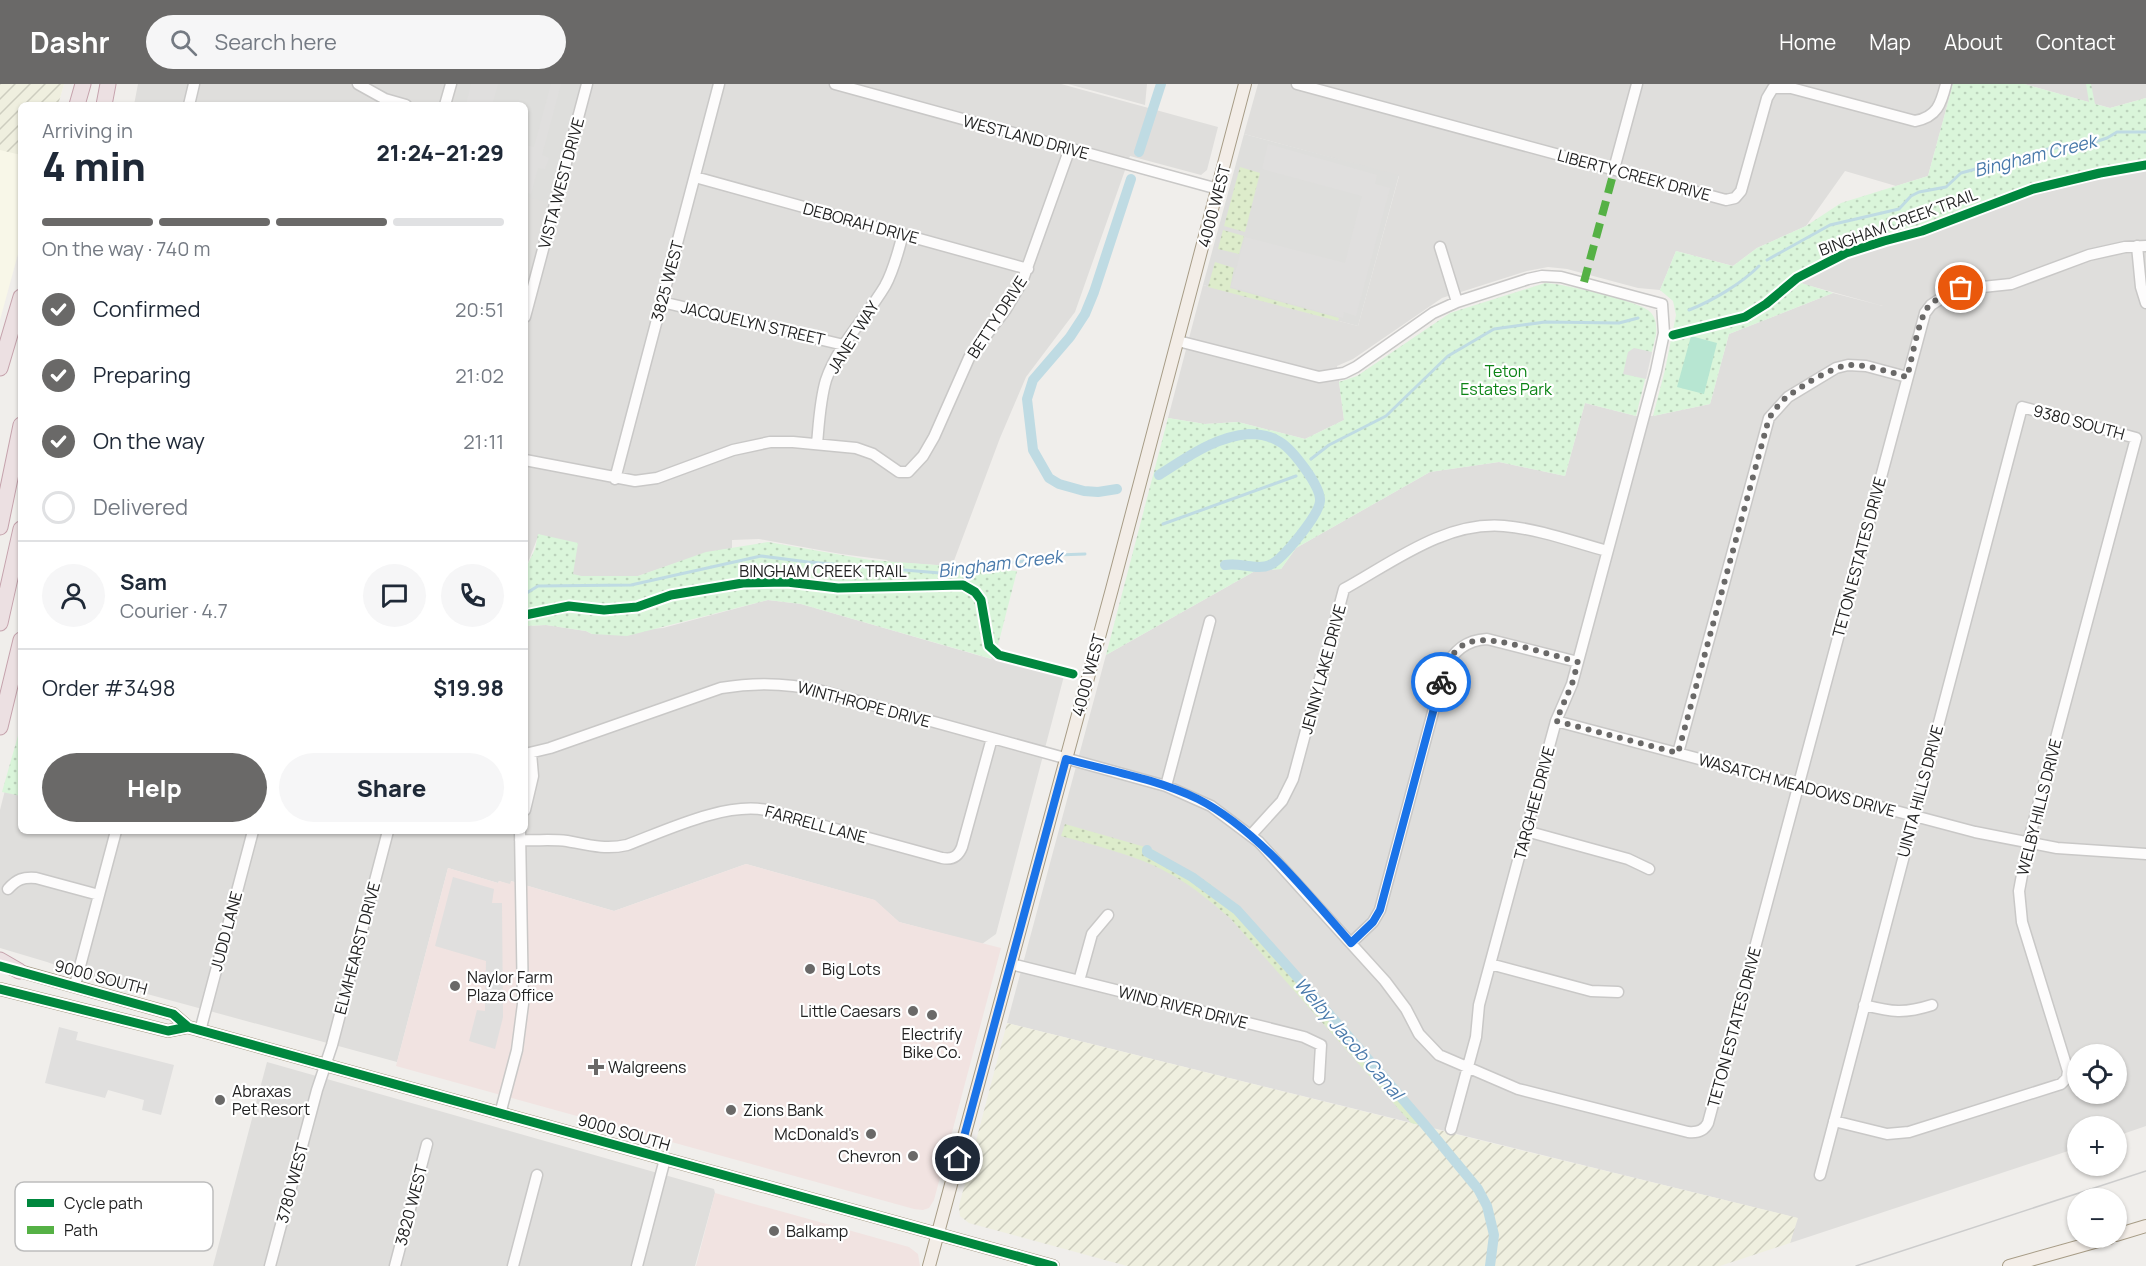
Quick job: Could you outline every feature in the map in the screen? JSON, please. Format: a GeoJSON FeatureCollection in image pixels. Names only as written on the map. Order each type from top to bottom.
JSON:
{"type":"FeatureCollection","features":[{"type":"Feature","properties":{"kind":"highway"},"geometry":{"type":"LineString","coordinates":[[78,102],[83,84]]}},
{"type":"Feature","properties":{"kind":"highway"},"geometry":{"type":"LineString","coordinates":[[85,102],[88,84]]}},
{"type":"Feature","properties":{"kind":"highway"},"geometry":{"type":"LineString","coordinates":[[105,102],[108,84]]}},
{"type":"Feature","properties":{"kind":"highway"},"geometry":{"type":"LineString","coordinates":[[113,102],[116,84]]}},
{"type":"Feature","properties":{"kind":"highway"},"geometry":{"type":"LineString","coordinates":[[0,368],[18,307]]}},
{"type":"Feature","properties":{"kind":"highway"},"geometry":{"type":"LineString","coordinates":[[0,527],[18,440]]}},
{"type":"Feature","properties":{"kind":"highway"},"geometry":{"type":"LineString","coordinates":[[0,622],[18,542]]}},
{"type":"Feature","properties":{"kind":"highway"},"geometry":{"type":"LineString","coordinates":[[0,727],[18,652]]}},
{"type":"Feature","properties":{"kind":"highway"},"geometry":{"type":"LineString","coordinates":[[0,960],[18,971]]}},
{"type":"Feature","properties":{"kind":"main road","name":"4000 WEST"},"geometry":{"type":"LineString","coordinates":[[929,1266],[1245,84]]}},
{"type":"Feature","properties":{"kind":"main road","name":"9000 SOUTH"},"geometry":{"type":"LineString","coordinates":[[0,966],[173,1014],[194,1029]]}},
{"type":"Feature","properties":{"kind":"main road","name":"9000 SOUTH"},"geometry":{"type":"LineString","coordinates":[[0,989],[168,1031],[194,1029],[1053,1266]]}},
{"type":"Feature","properties":{"kind":"main road"},"geometry":{"type":"LineString","coordinates":[[2127,1232],[2146,1226]]}},
{"type":"Feature","properties":{"kind":"main road"},"geometry":{"type":"LineString","coordinates":[[2009,1266],[2073,1248]]}},
{"type":"Feature","properties":{"kind":"street"},"geometry":{"type":"LineString","coordinates":[[190,102],[194,84]]}},
{"type":"Feature","properties":{"kind":"street"},"geometry":{"type":"LineString","coordinates":[[358,84],[395,102]]}},
{"type":"Feature","properties":{"kind":"street"},"geometry":{"type":"LineString","coordinates":[[446,102],[451,84]]}},
{"type":"Feature","properties":{"kind":"street","name":"VISTA WEST DRIVE"},"geometry":{"type":"LineString","coordinates":[[528,306],[587,84]]}},
{"type":"Feature","properties":{"kind":"street","name":"3825 WEST"},"geometry":{"type":"LineString","coordinates":[[615,479],[719,84]]}},
{"type":"Feature","properties":{"kind":"street","name":"WESTLAND DRIVE"},"geometry":{"type":"LineString","coordinates":[[836,84],[1218,189]]}},
{"type":"Feature","properties":{"kind":"street","name":"LIBERTY CREEK DRIVE"},"geometry":{"type":"LineString","coordinates":[[1297,84],[1720,199],[1735,198],[1743,186],[1767,98],[1773,88],[1791,88],[1915,121],[1931,116],[1940,106],[1946,84]]}},
{"type":"Feature","properties":{"kind":"street"},"geometry":{"type":"LineString","coordinates":[[1614,169],[1637,84]]}},
{"type":"Feature","properties":{"kind":"street","name":"BETTY DRIVE"},"geometry":{"type":"LineString","coordinates":[[817,444],[856,448],[873,454],[903,473],[908,472],[923,456],[934,437],[963,370],[1017,293],[1028,269],[1070,148]]}},
{"type":"Feature","properties":{"kind":"street","name":"DEBORAH DRIVE"},"geometry":{"type":"LineString","coordinates":[[695,177],[1028,269]]}},
{"type":"Feature","properties":{"kind":"street","name":"JANET WAY"},"geometry":{"type":"LineString","coordinates":[[817,444],[822,396],[827,379],[844,345],[886,285],[903,234]]}},
{"type":"Feature","properties":{"kind":"street"},"geometry":{"type":"LineString","coordinates":[[2142,246],[2141,287],[2146,303]]}},
{"type":"Feature","properties":{"kind":"street","name":"TETON ESTATES DRIVE"},"geometry":{"type":"LineString","coordinates":[[1066,759],[1166,786],[1211,806],[1251,835],[1351,943],[1402,1004],[1425,1041],[1439,1055],[1525,1092],[1688,1132],[1698,1132],[1708,1123],[1923,318],[1931,304],[1954,290],[2011,284],[2083,256],[2142,246]]}},
{"type":"Feature","properties":{"kind":"street"},"geometry":{"type":"LineString","coordinates":[[1178,341],[1304,374],[1334,375],[1356,367],[1433,313],[1457,302],[1440,247]]}},
{"type":"Feature","properties":{"kind":"street","name":"TARGHEE DRIVE"},"geometry":{"type":"LineString","coordinates":[[1451,1129],[1476,1037],[1479,1005],[1556,721],[1572,684],[1664,333],[1662,304],[1561,276],[1528,279],[1457,302]]}},
{"type":"Feature","properties":{"kind":"street","name":"JACQUELYN STREET"},"geometry":{"type":"LineString","coordinates":[[662,302],[844,345]]}},
{"type":"Feature","properties":{"kind":"street"},"geometry":{"type":"LineString","coordinates":[[1678,753],[1769,418],[1788,396],[1836,368],[1848,365],[1866,366],[1907,377]]}},
{"type":"Feature","properties":{"kind":"street","name":"9380 SOUTH"},"geometry":{"type":"LineString","coordinates":[[2022,407],[2136,438]]}},
{"type":"Feature","properties":{"kind":"street","name":"UINTA HILLS DRIVE"},"geometry":{"type":"LineString","coordinates":[[1820,1175],[2022,407]]}},
{"type":"Feature","properties":{"kind":"street","name":"WELBY HILLS DRIVE"},"geometry":{"type":"LineString","coordinates":[[1834,1120],[1887,1134],[1909,1132],[2061,1084],[2067,1078],[2068,1071],[2026,938],[2019,891],[2028,843],[2136,438]]}},
{"type":"Feature","properties":{"kind":"street"},"geometry":{"type":"LineString","coordinates":[[528,461],[635,481],[657,478],[751,445],[770,442],[817,444]]}},
{"type":"Feature","properties":{"kind":"street","name":"JENNY LAKE DRIVE"},"geometry":{"type":"LineString","coordinates":[[1251,835],[1282,801],[1293,779],[1344,589],[1434,539],[1457,530],[1480,526],[1521,528],[1607,551]]}},
{"type":"Feature","properties":{"kind":"street"},"geometry":{"type":"LineString","coordinates":[[1166,786],[1210,621]]}},
{"type":"Feature","properties":{"kind":"street"},"geometry":{"type":"LineString","coordinates":[[1351,943],[1373,922],[1380,910],[1444,671],[1456,650],[1477,640],[1487,639],[1578,662]]}},
{"type":"Feature","properties":{"kind":"street","name":"WINTHROPE DRIVE"},"geometry":{"type":"LineString","coordinates":[[528,754],[721,688],[771,683],[797,685],[822,691],[1066,759]]}},
{"type":"Feature","properties":{"kind":"street","name":"WASATCH MEADOWS DRIVE"},"geometry":{"type":"LineString","coordinates":[[1556,721],[1975,832],[2075,850],[2146,854]]}},
{"type":"Feature","properties":{"kind":"street","name":"FARRELL LANE"},"geometry":{"type":"LineString","coordinates":[[520,836],[611,848],[723,811],[748,808],[766,810],[949,859],[955,857],[962,847],[992,738]]}},
{"type":"Feature","properties":{"kind":"street"},"geometry":{"type":"LineString","coordinates":[[528,754],[533,776],[528,797]]}},
{"type":"Feature","properties":{"kind":"street"},"geometry":{"type":"LineString","coordinates":[[1526,831],[1628,858],[1649,869]]}},
{"type":"Feature","properties":{"kind":"street"},"geometry":{"type":"LineString","coordinates":[[75,985],[116,834]]}},
{"type":"Feature","properties":{"kind":"street","name":"JUDD LANE"},"geometry":{"type":"LineString","coordinates":[[194,1029],[252,834]]}},
{"type":"Feature","properties":{"kind":"street","name":"ELMHEARST DRIVE"},"geometry":{"type":"LineString","coordinates":[[325,1065],[387,834]]}},
{"type":"Feature","properties":{"kind":"street"},"geometry":{"type":"LineString","coordinates":[[500,1113],[517,1050],[523,1004],[520,836]]}},
{"type":"Feature","properties":{"kind":"street"},"geometry":{"type":"LineString","coordinates":[[8,889],[17,880],[25,877],[99,896]]}},
{"type":"Feature","properties":{"kind":"street"},"geometry":{"type":"LineString","coordinates":[[1079,981],[1092,934],[1108,915]]}},
{"type":"Feature","properties":{"kind":"street","name":"WIND RIVER DRIVE"},"geometry":{"type":"LineString","coordinates":[[1011,964],[1314,1041],[1321,1045],[1322,1051],[1319,1078]]}},
{"type":"Feature","properties":{"kind":"street"},"geometry":{"type":"LineString","coordinates":[[1490,964],[1591,991],[1618,992]]}},
{"type":"Feature","properties":{"kind":"street"},"geometry":{"type":"LineString","coordinates":[[1864,1005],[1901,1013],[1932,1005]]}},
{"type":"Feature","properties":{"kind":"street","name":"3780 WEST"},"geometry":{"type":"LineString","coordinates":[[270,1266],[325,1065]]}},
{"type":"Feature","properties":{"kind":"street","name":"3820 WEST"},"geometry":{"type":"LineString","coordinates":[[395,1266],[427,1144]]}},
{"type":"Feature","properties":{"kind":"street"},"geometry":{"type":"LineString","coordinates":[[637,1266],[665,1159]]}},
{"type":"Feature","properties":{"kind":"street"},"geometry":{"type":"LineString","coordinates":[[513,1266],[537,1175]]}},
{"type":"Feature","properties":{"kind":"shaded area"},"geometry":{"type":"Polygon","coordinates":[[[0,84],[64,84],[59,102],[18,102],[18,254],[0,320],[0,84]]]}},
{"type":"Feature","properties":{"kind":"shaded area"},"geometry":{"type":"Polygon","coordinates":[[[138,84],[1061,84],[1218,127],[1207,170],[1201,175],[1130,156],[1075,312],[1026,377],[1000,438],[952,566],[889,562],[759,539],[732,540],[732,548],[706,553],[638,576],[581,576],[573,575],[539,534],[528,562],[528,102],[135,102],[138,84]]]}},
{"type":"Feature","properties":{"kind":"shaded area"},"geometry":{"type":"Polygon","coordinates":[[[460,84],[581,84],[550,203],[528,197],[528,102],[455,102],[460,84]]]}},
{"type":"Feature","properties":{"kind":"shaded area"},"geometry":{"type":"Polygon","coordinates":[[[471,84],[498,84],[493,102],[467,102],[471,84]]]}},
{"type":"Feature","properties":{"kind":"shaded area"},"geometry":{"type":"Polygon","coordinates":[[[551,84],[561,84],[542,155],[549,158],[545,169],[538,168],[531,194],[528,193],[528,146],[534,147],[551,84]]]}},
{"type":"Feature","properties":{"kind":"shaded area"},"geometry":{"type":"Polygon","coordinates":[[[1068,84],[1147,84],[1145,105],[1068,84]]]}},
{"type":"Feature","properties":{"kind":"shaded area"},"geometry":{"type":"Polygon","coordinates":[[[1258,84],[1953,84],[1928,176],[1896,186],[1845,171],[1806,226],[1757,248],[1733,266],[1676,251],[1660,290],[1638,288],[1567,269],[1548,267],[1527,271],[1442,298],[1353,359],[1337,366],[1344,420],[1305,439],[1238,422],[1205,424],[1168,418],[1203,285],[1358,326],[1399,176],[1244,134],[1258,84]]]}},
{"type":"Feature","properties":{"kind":"shaded area"},"geometry":{"type":"Polygon","coordinates":[[[2024,84],[2146,84],[2146,98],[2110,108],[2024,84]]]}},
{"type":"Feature","properties":{"kind":"shaded area"},"geometry":{"type":"Polygon","coordinates":[[[1244,134],[1399,175],[1358,326],[1203,285],[1244,134]]]}},
{"type":"Feature","properties":{"kind":"shaded area"},"geometry":{"type":"Polygon","coordinates":[[[1268,144],[1377,175],[1375,184],[1390,188],[1356,316],[1344,312],[1343,318],[1231,287],[1245,237],[1345,263],[1362,196],[1262,169],[1268,144]]]}},
{"type":"Feature","properties":{"kind":"shaded area"},"geometry":{"type":"Polygon","coordinates":[[[2146,168],[2146,1126],[2127,1133],[2127,1116],[2067,1116],[2067,1151],[1790,1243],[1797,1218],[1007,1023],[1106,655],[1255,571],[1281,569],[1296,548],[1430,472],[1499,462],[1565,476],[1585,403],[1636,416],[1653,416],[1710,404],[1729,334],[1833,293],[1883,306],[1796,282],[1809,274],[1848,258],[2025,196],[2105,175],[2146,168]]]}},
{"type":"Feature","properties":{"kind":"shaded area"},"geometry":{"type":"Polygon","coordinates":[[[1634,348],[1652,352],[1646,379],[1623,374],[1628,352],[1634,348]]]}},
{"type":"Feature","properties":{"kind":"shaded area"},"geometry":{"type":"Polygon","coordinates":[[[768,600],[801,604],[991,659],[993,657],[1064,676],[996,934],[982,944],[899,922],[874,900],[746,864],[614,911],[511,881],[511,885],[499,881],[498,883],[448,868],[397,1062],[103,982],[0,948],[0,810],[18,739],[18,834],[528,834],[528,626],[546,625],[592,634],[663,628],[768,600]]]}},
{"type":"Feature","properties":{"kind":"shaded area"},"geometry":{"type":"Polygon","coordinates":[[[746,864],[875,900],[899,922],[1001,948],[934,1200],[929,1208],[914,1209],[396,1066],[448,868],[498,883],[499,881],[510,884],[511,881],[614,911],[746,864]]]}},
{"type":"Feature","properties":{"kind":"shaded area"},"geometry":{"type":"Polygon","coordinates":[[[453,877],[494,889],[492,903],[502,903],[503,1017],[495,1049],[469,1041],[477,1010],[485,1011],[486,961],[435,946],[453,877]]]}},
{"type":"Feature","properties":{"kind":"shaded area"},"geometry":{"type":"Polygon","coordinates":[[[59,1027],[78,1032],[76,1040],[174,1065],[161,1115],[142,1110],[144,1100],[108,1090],[105,1098],[45,1083],[59,1027]]]}},
{"type":"Feature","properties":{"kind":"shaded area"},"geometry":{"type":"Polygon","coordinates":[[[267,1062],[714,1189],[715,1193],[695,1266],[213,1266],[267,1062]]]}},
{"type":"Feature","properties":{"kind":"shaded area"},"geometry":{"type":"Polygon","coordinates":[[[715,1193],[909,1247],[918,1254],[920,1266],[696,1266],[715,1193]]]}},
{"type":"Feature","properties":{"kind":"green space"},"geometry":{"type":"Polygon","coordinates":[[[0,84],[64,84],[59,102],[18,102],[18,154],[0,150],[0,84]]]}},
{"type":"Feature","properties":{"kind":"green space"},"geometry":{"type":"Polygon","coordinates":[[[1953,84],[2024,84],[2089,102],[2086,84],[2091,84],[2095,104],[2110,108],[2146,98],[2146,168],[2096,177],[2025,196],[1848,258],[1809,274],[1798,282],[1833,293],[1729,334],[1710,404],[1653,416],[1676,315],[1673,301],[1660,290],[1676,251],[1733,266],[1757,248],[1806,226],[1841,203],[1928,176],[1953,84]]]}},
{"type":"Feature","properties":{"kind":"green space"},"geometry":{"type":"Polygon","coordinates":[[[1240,167],[1260,173],[1245,232],[1224,226],[1240,167]]]}},
{"type":"Feature","properties":{"kind":"green space"},"geometry":{"type":"Polygon","coordinates":[[[1223,230],[1244,236],[1239,254],[1218,249],[1223,230]]]}},
{"type":"Feature","properties":{"kind":"green space"},"geometry":{"type":"Polygon","coordinates":[[[1215,262],[1234,268],[1230,288],[1339,318],[1338,321],[1208,287],[1215,262]]]}},
{"type":"Feature","properties":{"kind":"green space","name":"Teton Estates Park"},"geometry":{"type":"Polygon","coordinates":[[[1545,283],[1566,286],[1641,306],[1653,315],[1656,335],[1636,416],[1585,403],[1565,476],[1499,462],[1430,472],[1296,548],[1281,569],[1255,571],[1106,655],[1168,418],[1205,424],[1238,422],[1305,439],[1344,420],[1339,382],[1357,376],[1450,313],[1545,283]]]}},
{"type":"Feature","properties":{"kind":"green space"},"geometry":{"type":"Polygon","coordinates":[[[1691,336],[1717,343],[1704,394],[1677,387],[1691,336]]]}},
{"type":"Feature","properties":{"kind":"green space"},"geometry":{"type":"Polygon","coordinates":[[[538,534],[578,543],[573,574],[581,576],[638,576],[706,552],[768,542],[870,560],[1017,571],[997,649],[1071,670],[1069,677],[993,657],[992,659],[801,604],[768,600],[627,636],[592,634],[546,625],[528,626],[528,564],[535,549],[538,534]]]}},
{"type":"Feature","properties":{"kind":"green space"},"geometry":{"type":"Polygon","coordinates":[[[18,736],[18,795],[2,792],[18,736]]]}},
{"type":"Feature","properties":{"kind":"green space"},"geometry":{"type":"Polygon","coordinates":[[[1065,824],[1152,849],[1209,883],[1238,908],[1294,967],[1432,1128],[1411,1123],[1230,918],[1217,907],[1161,869],[1119,853],[1061,836],[1065,824]]]}},
{"type":"Feature","properties":{"kind":"green space"},"geometry":{"type":"Polygon","coordinates":[[[1007,1023],[1798,1218],[1790,1243],[1720,1266],[1127,1266],[969,1223],[960,1216],[959,1206],[1007,1023]]]}},
{"type":"Feature","properties":{"kind":"waterway","name":"Welby Jacob Canal"},"geometry":{"type":"LineString","coordinates":[[1139,152],[1161,84]]}},
{"type":"Feature","properties":{"kind":"waterway","name":"Bingham Creek"},"geometry":{"type":"LineString","coordinates":[[1767,260],[1830,225],[1899,209],[1911,196],[1919,192],[1946,187],[1961,173],[2048,149],[2092,143],[2117,132],[2146,132]]}},
{"type":"Feature","properties":{"kind":"waterway","name":"Welby Jacob Canal"},"geometry":{"type":"LineString","coordinates":[[1117,489],[1098,492],[1084,491],[1059,484],[1049,478],[1033,450],[1027,399],[1033,380],[1070,337],[1085,314],[1131,179]]}},
{"type":"Feature","properties":{"kind":"waterway","name":"Bingham Creek"},"geometry":{"type":"LineString","coordinates":[[1689,310],[1726,291],[1759,266]]}},
{"type":"Feature","properties":{"kind":"waterway","name":"Bingham Creek"},"geometry":{"type":"LineString","coordinates":[[1311,459],[1329,445],[1386,416],[1448,356],[1494,329],[1545,322],[1619,323],[1638,318]]}},
{"type":"Feature","properties":{"kind":"waterway","name":"Welby Jacob Canal"},"geometry":{"type":"LineString","coordinates":[[1159,475],[1213,443],[1249,434],[1273,438],[1280,442],[1305,468],[1316,486],[1320,501],[1314,516],[1300,536],[1276,561],[1265,567],[1225,565]]}},
{"type":"Feature","properties":{"kind":"waterway","name":"Bingham Creek"},"geometry":{"type":"LineString","coordinates":[[1163,524],[1296,476]]}},
{"type":"Feature","properties":{"kind":"waterway","name":"Bingham Creek"},"geometry":{"type":"LineString","coordinates":[[528,592],[538,586],[631,585],[761,556],[940,573],[978,563],[1018,562],[1057,555],[1085,554]]}},
{"type":"Feature","properties":{"kind":"waterway","name":"Welby Jacob Canal"},"geometry":{"type":"LineString","coordinates":[[1147,850],[1192,877],[1237,910],[1478,1189],[1487,1206],[1494,1235],[1490,1266]]}},
{"type":"Feature","properties":{"kind":"tram line"},"geometry":{"type":"LineString","coordinates":[[1856,1266],[2146,1171]]}},
{"type":"Feature","properties":{"kind":"marked path"},"geometry":{"type":"LineString","coordinates":[[1584,282],[1613,175]]}},
{"type":"Feature","properties":{"kind":"cycle path","name":"BINGHAM CREEK TRAIL"},"geometry":{"type":"LineString","coordinates":[[1673,335],[1745,317],[1766,304],[1797,278],[1846,253],[1922,231],[2033,189],[2146,165]]}},
{"type":"Feature","properties":{"kind":"cycle path","name":"BINGHAM CREEK TRAIL"},"geometry":{"type":"LineString","coordinates":[[528,614],[569,606],[604,610],[637,607],[671,595],[743,583],[787,582],[838,588],[963,585],[975,592],[981,600],[989,646],[999,655],[1073,674]]}},
{"type":"Feature","properties":{"kind":"cycle path"},"geometry":{"type":"LineString","coordinates":[[0,966],[173,1014],[188,1027]]}},
{"type":"Feature","properties":{"kind":"cycle path"},"geometry":{"type":"LineString","coordinates":[[0,989],[168,1031],[188,1027],[1053,1266]]}},
{"type":"Feature","properties":{"kind":"way so far"},"geometry":{"type":"LineString","coordinates":[[1441,682],[1444,671],[1456,650],[1477,640],[1498,641],[1578,662],[1572,684],[1556,721],[1678,753],[1769,418],[1788,396],[1836,368],[1848,365],[1866,366],[1907,377],[1924,313],[1931,304],[1961,288]]}},
{"type":"Feature","properties":{"kind":"place","name":"Big Lots"},"geometry":{"type":"Point","coordinates":[810,969]}},
{"type":"Feature","properties":{"kind":"place","name":"Naylor Farm Plaza Office"},"geometry":{"type":"Point","coordinates":[455,986]}},
{"type":"Feature","properties":{"kind":"place","name":"Little Caesars"},"geometry":{"type":"Point","coordinates":[913,1011]}},
{"type":"Feature","properties":{"kind":"place","name":"Electrify Bike Co."},"geometry":{"type":"Point","coordinates":[932,1015]}},
{"type":"Feature","properties":{"kind":"place","name":"Walgreens"},"geometry":{"type":"Point","coordinates":[596,1067]}},
{"type":"Feature","properties":{"kind":"place","name":"Abraxas Pet Resort"},"geometry":{"type":"Point","coordinates":[220,1100]}},
{"type":"Feature","properties":{"kind":"place","name":"Zions Bank"},"geometry":{"type":"Point","coordinates":[731,1110]}},
{"type":"Feature","properties":{"kind":"place","name":"McDonald's"},"geometry":{"type":"Point","coordinates":[871,1134]}},
{"type":"Feature","properties":{"kind":"place","name":"Chevron"},"geometry":{"type":"Point","coordinates":[913,1156]}},
{"type":"Feature","properties":{"kind":"place","name":"Balkamp"},"geometry":{"type":"Point","coordinates":[774,1231]}},
{"type":"Feature","properties":{"kind":"route"},"geometry":{"type":"LineString","coordinates":[[958,1159],[1066,759],[1166,786],[1196,798],[1225,815],[1259,842],[1351,943],[1373,922],[1380,910],[1441,682]]}}]}
